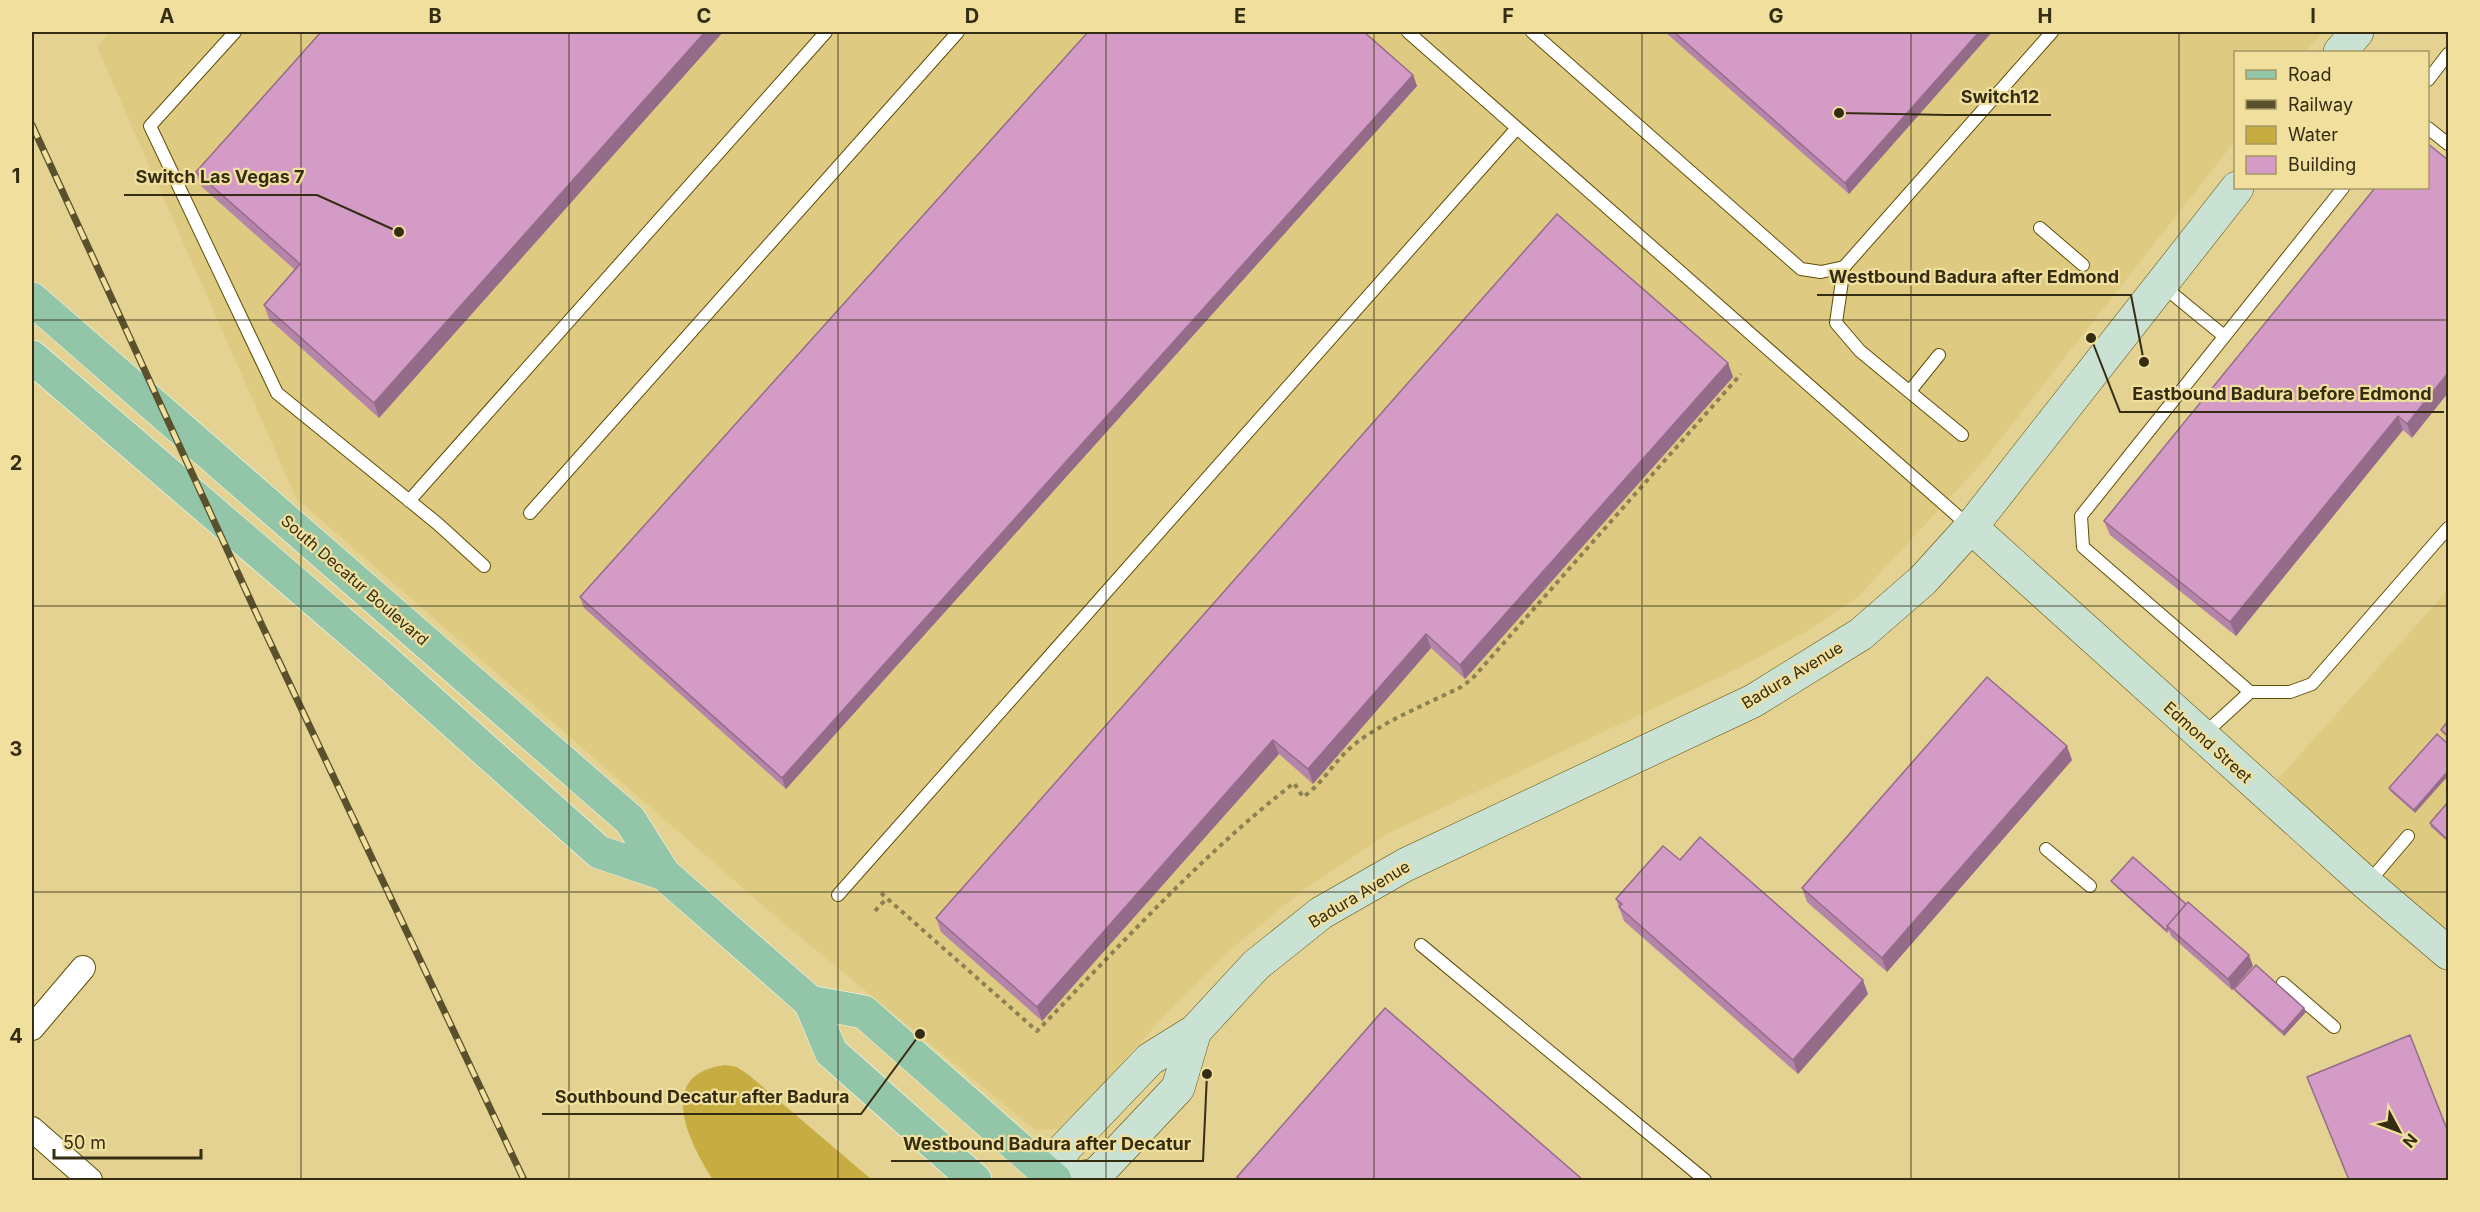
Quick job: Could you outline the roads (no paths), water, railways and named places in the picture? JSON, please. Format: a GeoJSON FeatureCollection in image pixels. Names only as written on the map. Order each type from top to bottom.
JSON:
{"type":"FeatureCollection","features":[{"type":"Feature","properties":{"kind":"main road"},"geometry":{"type":"LineString","coordinates":[[2341,51],[2357,32]]}},
{"type":"Feature","properties":{"kind":"main road","name":"Badura Avenue"},"geometry":{"type":"LineString","coordinates":[[1056,1180],[1064,1150],[1150,1059],[1195,1031],[1256,965],[1321,913],[1405,865],[1754,701],[1861,634],[1923,580],[1971,527],[2236,189]]}},
{"type":"Feature","properties":{"kind":"main road","name":"South Decatur Boulevard"},"geometry":{"type":"LineString","coordinates":[[32,299],[630,820],[664,874],[810,1002],[831,1052],[975,1180]]}},
{"type":"Feature","properties":{"kind":"main road","name":"South Decatur Boulevard"},"geometry":{"type":"LineString","coordinates":[[32,357],[381,657],[599,852],[664,874]]}},
{"type":"Feature","properties":{"kind":"main road","name":"Edmond Street"},"geometry":{"type":"LineString","coordinates":[[1971,527],[2367,884],[2448,953]]}},
{"type":"Feature","properties":{"kind":"main road"},"geometry":{"type":"LineString","coordinates":[[810,1002],[864,1012],[1056,1180]]}},
{"type":"Feature","properties":{"kind":"main road","name":"Badura Avenue"},"geometry":{"type":"LineString","coordinates":[[1063,1180],[1096,1175],[1178,1088],[1195,1031]]}},
{"type":"Feature","properties":{"kind":"street"},"geometry":{"type":"LineString","coordinates":[[32,1028],[83,968]]}},
{"type":"Feature","properties":{"kind":"street"},"geometry":{"type":"LineString","coordinates":[[32,1129],[90,1180]]}},
{"type":"Feature","properties":{"kind":"lane"},"geometry":{"type":"LineString","coordinates":[[235,32],[150,126],[277,393],[410,501],[484,566]]}},
{"type":"Feature","properties":{"kind":"lane"},"geometry":{"type":"LineString","coordinates":[[410,501],[826,32]]}},
{"type":"Feature","properties":{"kind":"lane"},"geometry":{"type":"LineString","coordinates":[[530,513],[958,32]]}},
{"type":"Feature","properties":{"kind":"lane"},"geometry":{"type":"LineString","coordinates":[[1408,32],[1971,527]]}},
{"type":"Feature","properties":{"kind":"lane"},"geometry":{"type":"LineString","coordinates":[[1532,32],[1801,269],[1821,272],[1844,267]]}},
{"type":"Feature","properties":{"kind":"lane"},"geometry":{"type":"LineString","coordinates":[[1962,435],[1860,351],[1836,323],[1844,267],[2052,32]]}},
{"type":"Feature","properties":{"kind":"lane"},"geometry":{"type":"LineString","coordinates":[[2429,78],[2448,54]]}},
{"type":"Feature","properties":{"kind":"lane"},"geometry":{"type":"LineString","coordinates":[[838,895],[1517,128]]}},
{"type":"Feature","properties":{"kind":"lane"},"geometry":{"type":"LineString","coordinates":[[2429,130],[2448,144]]}},
{"type":"Feature","properties":{"kind":"lane"},"geometry":{"type":"LineString","coordinates":[[2342,189],[2081,516],[2083,547],[2250,692],[2290,692],[2312,684],[2448,528]]}},
{"type":"Feature","properties":{"kind":"lane"},"geometry":{"type":"LineString","coordinates":[[2040,228],[2083,265]]}},
{"type":"Feature","properties":{"kind":"lane"},"geometry":{"type":"LineString","coordinates":[[2162,286],[2224,336]]}},
{"type":"Feature","properties":{"kind":"lane"},"geometry":{"type":"LineString","coordinates":[[1910,391],[1939,355]]}},
{"type":"Feature","properties":{"kind":"lane"},"geometry":{"type":"LineString","coordinates":[[2202,736],[2250,692]]}},
{"type":"Feature","properties":{"kind":"lane"},"geometry":{"type":"LineString","coordinates":[[2367,884],[2408,836]]}},
{"type":"Feature","properties":{"kind":"lane"},"geometry":{"type":"LineString","coordinates":[[2046,849],[2090,886]]}},
{"type":"Feature","properties":{"kind":"lane"},"geometry":{"type":"LineString","coordinates":[[1421,945],[1705,1180]]}},
{"type":"Feature","properties":{"kind":"lane"},"geometry":{"type":"LineString","coordinates":[[2283,983],[2334,1027]]}},
{"type":"Feature","properties":{"kind":"water"},"geometry":{"type":"Polygon","coordinates":[[[725,1065],[737,1067],[750,1076],[872,1180],[713,1180],[688,1130],[683,1112],[684,1096],[690,1082],[703,1071],[725,1065]]]}},
{"type":"Feature","properties":{"kind":"railway"},"geometry":{"type":"LineString","coordinates":[[32,125],[259,619],[524,1180]]}},
{"type":"Feature","properties":{"kind":"place","name":"Switch12"},"geometry":{"type":"Point","coordinates":[1839,113]}},
{"type":"Feature","properties":{"kind":"place","name":"Switch Las Vegas 7"},"geometry":{"type":"Point","coordinates":[399,232]}},
{"type":"Feature","properties":{"kind":"place","name":"Eastbound Badura before Edmond"},"geometry":{"type":"Point","coordinates":[2091,338]}},
{"type":"Feature","properties":{"kind":"place","name":"Westbound Badura after Edmond"},"geometry":{"type":"Point","coordinates":[2144,362]}},
{"type":"Feature","properties":{"kind":"place","name":"Southbound Decatur after Badura"},"geometry":{"type":"Point","coordinates":[920,1034]}},
{"type":"Feature","properties":{"kind":"place","name":"Westbound Badura after Decatur"},"geometry":{"type":"Point","coordinates":[1207,1074]}}]}
